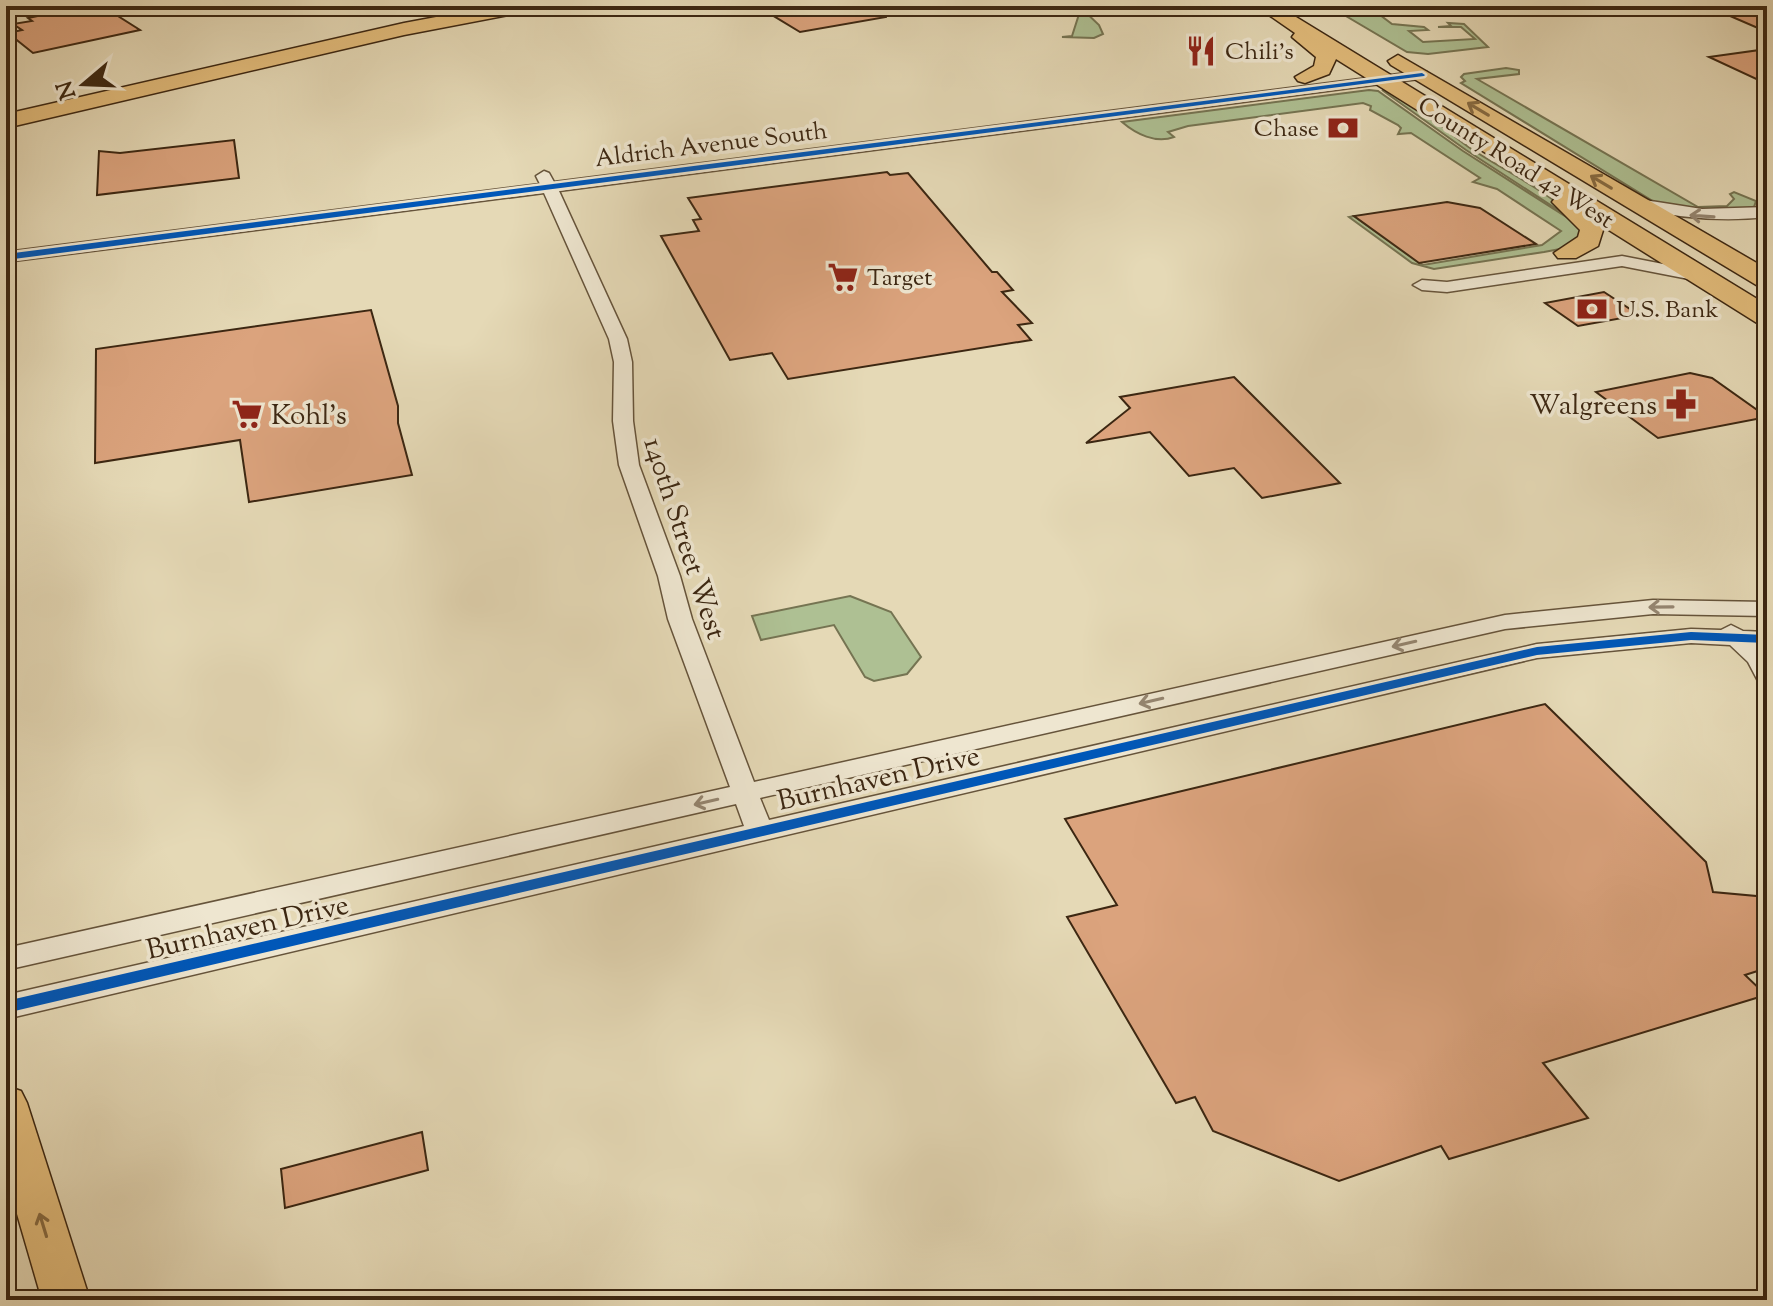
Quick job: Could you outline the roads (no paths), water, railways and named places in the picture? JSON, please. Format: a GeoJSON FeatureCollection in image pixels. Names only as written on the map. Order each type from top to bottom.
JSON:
{"type":"FeatureCollection","features":[{"type":"Feature","properties":{"kind":"highway"},"geometry":{"type":"LineString","coordinates":[[6,105],[447,6]]}},
{"type":"Feature","properties":{"kind":"highway"},"geometry":{"type":"LineString","coordinates":[[6,121],[404,29],[523,6]]}},
{"type":"Feature","properties":{"kind":"highway"},"geometry":{"type":"LineString","coordinates":[[1264,6],[1325,54],[1327,61],[1322,70],[1305,77]]}},
{"type":"Feature","properties":{"kind":"highway","name":"County Road 42 West"},"geometry":{"type":"LineString","coordinates":[[1264,6],[1767,317]]}},
{"type":"Feature","properties":{"kind":"highway","name":"County Road 42 West"},"geometry":{"type":"LineString","coordinates":[[1380,50],[1767,280]]}},
{"type":"Feature","properties":{"kind":"highway"},"geometry":{"type":"LineString","coordinates":[[1509,158],[1624,216],[1685,232]]}},
{"type":"Feature","properties":{"kind":"highway"},"geometry":{"type":"LineString","coordinates":[[1509,158],[1593,228],[1589,241],[1567,253]]}},
{"type":"Feature","properties":{"kind":"highway"},"geometry":{"type":"LineString","coordinates":[[1654,248],[1703,258],[1767,288]]}},
{"type":"Feature","properties":{"kind":"main road"},"geometry":{"type":"LineString","coordinates":[[6,1103],[66,1300]]}},
{"type":"Feature","properties":{"kind":"street","name":"Aldrich Avenue South"},"geometry":{"type":"LineString","coordinates":[[6,242],[546,180],[1413,70]]}},
{"type":"Feature","properties":{"kind":"street","name":"Aldrich Avenue South"},"geometry":{"type":"LineString","coordinates":[[6,257],[1305,77],[1374,75]]}},
{"type":"Feature","properties":{"kind":"street","name":"140th Street West"},"geometry":{"type":"LineString","coordinates":[[546,180],[618,339],[623,362],[623,421],[629,465],[669,576],[680,619],[759,830]]}},
{"type":"Feature","properties":{"kind":"street"},"geometry":{"type":"LineString","coordinates":[[1638,204],[1691,215],[1720,217],[1767,212]]}},
{"type":"Feature","properties":{"kind":"street"},"geometry":{"type":"LineString","coordinates":[[1685,232],[1733,232],[1767,227]]}},
{"type":"Feature","properties":{"kind":"street"},"geometry":{"type":"LineString","coordinates":[[1654,248],[1567,253],[1433,276],[1422,285],[1447,287],[1622,261],[1667,267],[1699,276]]}},
{"type":"Feature","properties":{"kind":"street","name":"Burnhaven Drive"},"geometry":{"type":"LineString","coordinates":[[6,959],[1505,622],[1650,607],[1767,609]]}},
{"type":"Feature","properties":{"kind":"street"},"geometry":{"type":"LineString","coordinates":[[1702,607],[1739,638],[1758,659],[1767,676]]}},
{"type":"Feature","properties":{"kind":"street","name":"Burnhaven Drive"},"geometry":{"type":"LineString","coordinates":[[6,1007],[1537,651],[1691,636],[1767,639]]}},
{"type":"Feature","properties":{"kind":"place","name":"Chili's"},"geometry":{"type":"Point","coordinates":[1201,51]}},
{"type":"Feature","properties":{"kind":"place","name":"Chase"},"geometry":{"type":"Point","coordinates":[1343,128]}},
{"type":"Feature","properties":{"kind":"place","name":"Target"},"geometry":{"type":"Point","coordinates":[843,277]}},
{"type":"Feature","properties":{"kind":"place","name":"U.S. Bank"},"geometry":{"type":"Point","coordinates":[1592,309]}},
{"type":"Feature","properties":{"kind":"place","name":"Walgreens"},"geometry":{"type":"Point","coordinates":[1681,404]}},
{"type":"Feature","properties":{"kind":"place","name":"Kohl's"},"geometry":{"type":"Point","coordinates":[247,414]}}]}
